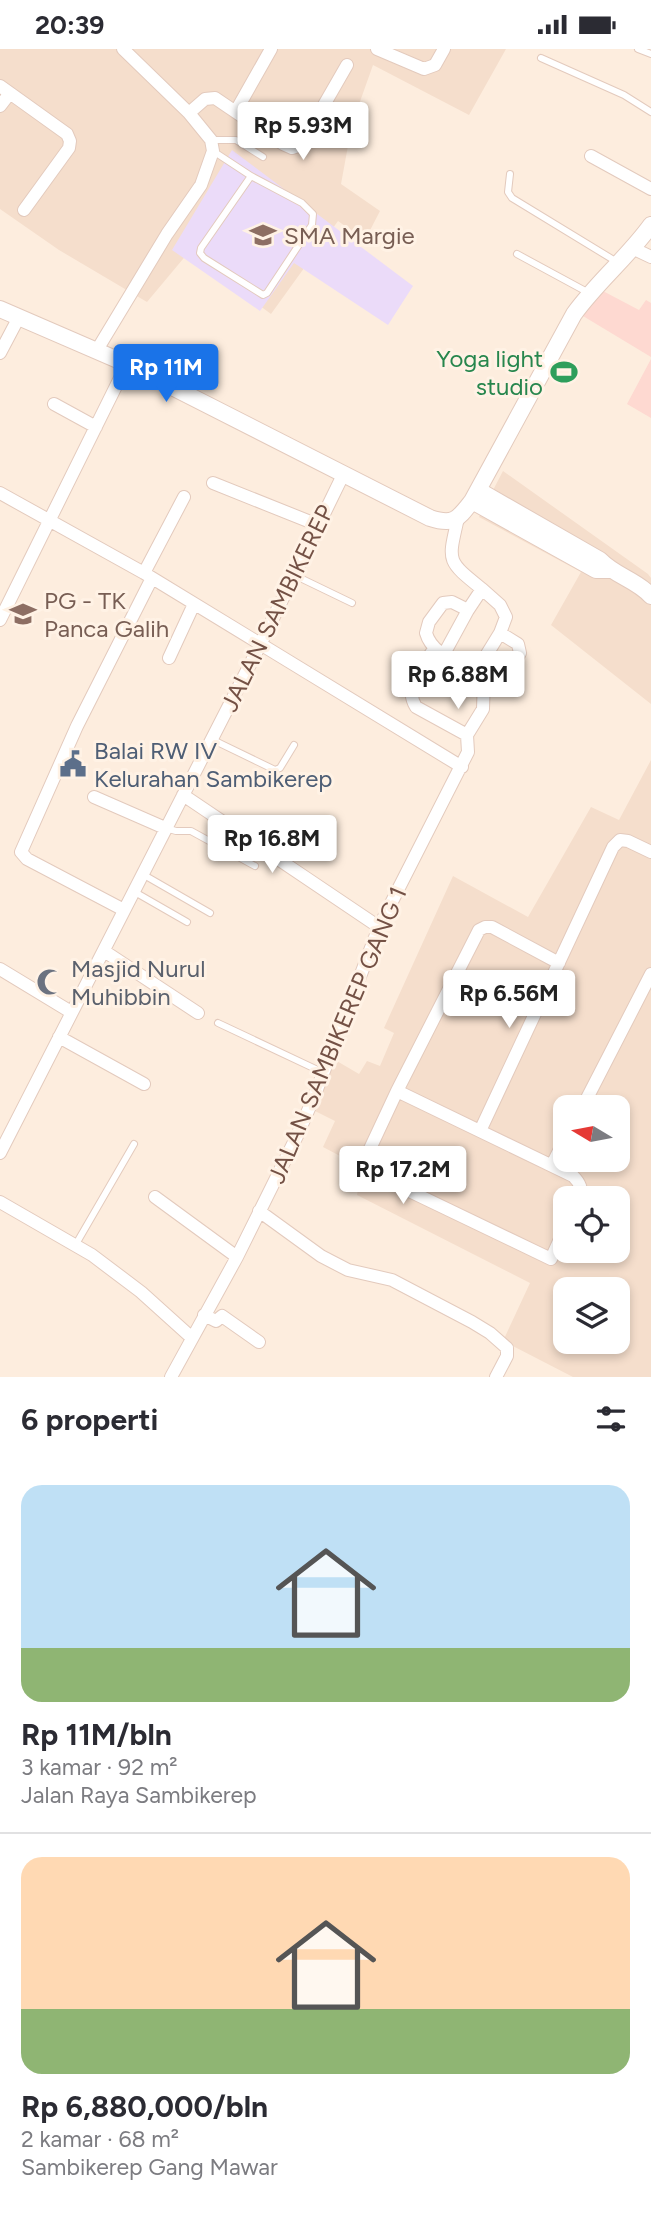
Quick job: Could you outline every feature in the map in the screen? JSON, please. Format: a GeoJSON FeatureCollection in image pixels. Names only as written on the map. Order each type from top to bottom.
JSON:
{"type":"FeatureCollection","features":[{"type":"Feature","properties":{"kind":"street"},"geometry":{"type":"LineString","coordinates":[[236,111],[271,49]]}},
{"type":"Feature","properties":{"kind":"street"},"geometry":{"type":"LineString","coordinates":[[377,49],[424,69],[435,65],[444,49]]}},
{"type":"Feature","properties":{"kind":"street"},"geometry":{"type":"LineString","coordinates":[[97,349],[167,234],[201,185],[212,146],[189,113],[124,50]]}},
{"type":"Feature","properties":{"kind":"street"},"geometry":{"type":"LineString","coordinates":[[189,113],[205,99],[215,98],[283,145],[292,148],[301,145],[347,65]]}},
{"type":"Feature","properties":{"kind":"street"},"geometry":{"type":"LineString","coordinates":[[0,106],[5,89],[67,134],[70,141],[69,148],[23,210]]}},
{"type":"Feature","properties":{"kind":"street"},"geometry":{"type":"LineString","coordinates":[[591,156],[651,189]]}},
{"type":"Feature","properties":{"kind":"street"},"geometry":{"type":"LineString","coordinates":[[482,589],[439,652],[413,684],[410,694],[416,708],[467,735],[483,709],[480,675],[506,617],[505,610],[482,589],[458,570],[452,561],[451,548],[458,518],[475,495],[553,349],[589,293],[651,225]]}},
{"type":"Feature","properties":{"kind":"street"},"geometry":{"type":"LineString","coordinates":[[632,248],[651,257]]}},
{"type":"Feature","properties":{"kind":"street"},"geometry":{"type":"LineString","coordinates":[[0,309],[97,349],[430,518],[441,521],[458,518]]}},
{"type":"Feature","properties":{"kind":"street"},"geometry":{"type":"LineString","coordinates":[[0,353],[19,317]]}},
{"type":"Feature","properties":{"kind":"street"},"geometry":{"type":"LineString","coordinates":[[0,620],[127,364]]}},
{"type":"Feature","properties":{"kind":"street"},"geometry":{"type":"LineString","coordinates":[[54,404],[96,427]]}},
{"type":"Feature","properties":{"kind":"street","name":"JALAN SAMBIKEREP"},"geometry":{"type":"LineString","coordinates":[[0,1153],[260,645],[343,475]]}},
{"type":"Feature","properties":{"kind":"street"},"geometry":{"type":"LineString","coordinates":[[213,483],[318,525]]}},
{"type":"Feature","properties":{"kind":"street"},"geometry":{"type":"LineString","coordinates":[[0,492],[148,576],[462,767]]}},
{"type":"Feature","properties":{"kind":"street"},"geometry":{"type":"LineString","coordinates":[[475,495],[596,570],[609,570],[634,582],[651,596]]}},
{"type":"Feature","properties":{"kind":"street"},"geometry":{"type":"LineString","coordinates":[[124,910],[27,859],[21,852],[76,726],[184,497]]}},
{"type":"Feature","properties":{"kind":"street"},"geometry":{"type":"LineString","coordinates":[[468,610],[452,602],[443,603],[427,627],[427,638],[439,652],[480,675],[509,671],[520,653],[518,645],[500,633]]}},
{"type":"Feature","properties":{"kind":"street"},"geometry":{"type":"LineString","coordinates":[[169,657],[194,604]]}},
{"type":"Feature","properties":{"kind":"street","name":"JALAN SAMBIKEREP GANG 1"},"geometry":{"type":"LineString","coordinates":[[176,1375],[192,1338],[237,1257],[297,1136],[324,1073],[379,927],[462,767],[469,748],[467,735]]}},
{"type":"Feature","properties":{"kind":"street"},"geometry":{"type":"LineString","coordinates":[[183,795],[379,927]]}},
{"type":"Feature","properties":{"kind":"street"},"geometry":{"type":"LineString","coordinates":[[94,797],[165,828]]}},
{"type":"Feature","properties":{"kind":"street"},"geometry":{"type":"LineString","coordinates":[[480,1131],[613,847],[620,840],[628,841],[651,852]]}},
{"type":"Feature","properties":{"kind":"street"},"geometry":{"type":"LineString","coordinates":[[553,1255],[551,1259],[374,1174],[368,1167],[368,1153],[479,930],[492,927],[559,963]]}},
{"type":"Feature","properties":{"kind":"street"},"geometry":{"type":"LineString","coordinates":[[104,951],[198,1013]]}},
{"type":"Feature","properties":{"kind":"street"},"geometry":{"type":"LineString","coordinates":[[0,969],[71,1012]]}},
{"type":"Feature","properties":{"kind":"street"},"geometry":{"type":"LineString","coordinates":[[589,1095],[651,974]]}},
{"type":"Feature","properties":{"kind":"street"},"geometry":{"type":"LineString","coordinates":[[59,1037],[144,1084]]}},
{"type":"Feature","properties":{"kind":"street"},"geometry":{"type":"LineString","coordinates":[[397,1091],[573,1175],[580,1186]]}},
{"type":"Feature","properties":{"kind":"street"},"geometry":{"type":"LineString","coordinates":[[155,1197],[237,1257]]}},
{"type":"Feature","properties":{"kind":"street"},"geometry":{"type":"LineString","coordinates":[[0,1202],[76,1244],[141,1293],[192,1338]]}},
{"type":"Feature","properties":{"kind":"street"},"geometry":{"type":"LineString","coordinates":[[259,1211],[321,1256],[348,1270],[392,1280],[472,1322],[505,1344],[508,1352],[496,1377]]}},
{"type":"Feature","properties":{"kind":"street"},"geometry":{"type":"LineString","coordinates":[[204,1315],[216,1321],[222,1317],[259,1342]]}},
{"type":"Feature","properties":{"kind":"lane"},"geometry":{"type":"LineString","coordinates":[[638,49],[651,54]]}},
{"type":"Feature","properties":{"kind":"lane"},"geometry":{"type":"LineString","coordinates":[[541,58],[624,95],[651,112]]}},
{"type":"Feature","properties":{"kind":"lane"},"geometry":{"type":"LineString","coordinates":[[212,146],[236,140],[263,157]]}},
{"type":"Feature","properties":{"kind":"lane"},"geometry":{"type":"LineString","coordinates":[[212,146],[251,176],[302,203],[314,219],[313,225],[263,295],[200,253],[251,176]]}},
{"type":"Feature","properties":{"kind":"lane"},"geometry":{"type":"LineString","coordinates":[[510,174],[508,193],[512,198],[619,263]]}},
{"type":"Feature","properties":{"kind":"lane"},"geometry":{"type":"LineString","coordinates":[[517,254],[589,293]]}},
{"type":"Feature","properties":{"kind":"lane"},"geometry":{"type":"LineString","coordinates":[[294,575],[352,603]]}},
{"type":"Feature","properties":{"kind":"lane"},"geometry":{"type":"LineString","coordinates":[[211,739],[275,770],[280,768],[294,745]]}},
{"type":"Feature","properties":{"kind":"lane"},"geometry":{"type":"LineString","coordinates":[[165,828],[191,831],[255,866]]}},
{"type":"Feature","properties":{"kind":"lane"},"geometry":{"type":"LineString","coordinates":[[142,874],[210,913]]}},
{"type":"Feature","properties":{"kind":"lane"},"geometry":{"type":"LineString","coordinates":[[133,891],[187,922]]}},
{"type":"Feature","properties":{"kind":"lane"},"geometry":{"type":"LineString","coordinates":[[218,1023],[324,1073]]}},
{"type":"Feature","properties":{"kind":"lane"},"geometry":{"type":"LineString","coordinates":[[76,1244],[134,1144]]}},
{"type":"Feature","properties":{"kind":"shaded area"},"geometry":{"type":"Polygon","coordinates":[[[0,49],[506,49],[469,115],[373,65],[352,124],[341,184],[380,211],[365,240],[338,221],[271,314],[188,253],[147,302],[59,250],[0,209],[0,49]]]}},
{"type":"Feature","properties":{"kind":"shaded area","name":"SMA Margie"},"geometry":{"type":"Polygon","coordinates":[[[232,150],[413,286],[388,325],[294,263],[260,311],[172,250],[232,150]]]}},
{"type":"Feature","properties":{"kind":"shaded area"},"geometry":{"type":"Polygon","coordinates":[[[601,290],[639,310],[646,300],[651,303],[651,357],[583,316],[601,290]]]}},
{"type":"Feature","properties":{"kind":"shaded area"},"geometry":{"type":"Polygon","coordinates":[[[651,359],[651,418],[627,404],[651,359]]]}},
{"type":"Feature","properties":{"kind":"shaded area"},"geometry":{"type":"Polygon","coordinates":[[[503,471],[651,578],[651,704],[551,625],[581,572],[479,517],[503,471]]]}},
{"type":"Feature","properties":{"kind":"shaded area"},"geometry":{"type":"Polygon","coordinates":[[[651,760],[651,1377],[573,1377],[503,1341],[530,1283],[357,1195],[358,1189],[351,1184],[359,1166],[323,1147],[335,1121],[309,1108],[330,1057],[359,1074],[367,1061],[380,1066],[394,1033],[384,1028],[453,876],[528,917],[591,807],[619,820],[651,760]]]}},
{"type":"Feature","properties":{"kind":"place","name":"SMA Margie"},"geometry":{"type":"Point","coordinates":[263,235]}},
{"type":"Feature","properties":{"kind":"place","name":"Yoga light studio"},"geometry":{"type":"Point","coordinates":[564,372]}},
{"type":"Feature","properties":{"kind":"place","name":"PG - TK Panca Galih"},"geometry":{"type":"Point","coordinates":[23,614]}},
{"type":"Feature","properties":{"kind":"place","name":"Balai RW IV Kelurahan Sambikerep"},"geometry":{"type":"Point","coordinates":[73,764]}},
{"type":"Feature","properties":{"kind":"place","name":"Masjid Nurul Muhibbin"},"geometry":{"type":"Point","coordinates":[50,982]}}]}
